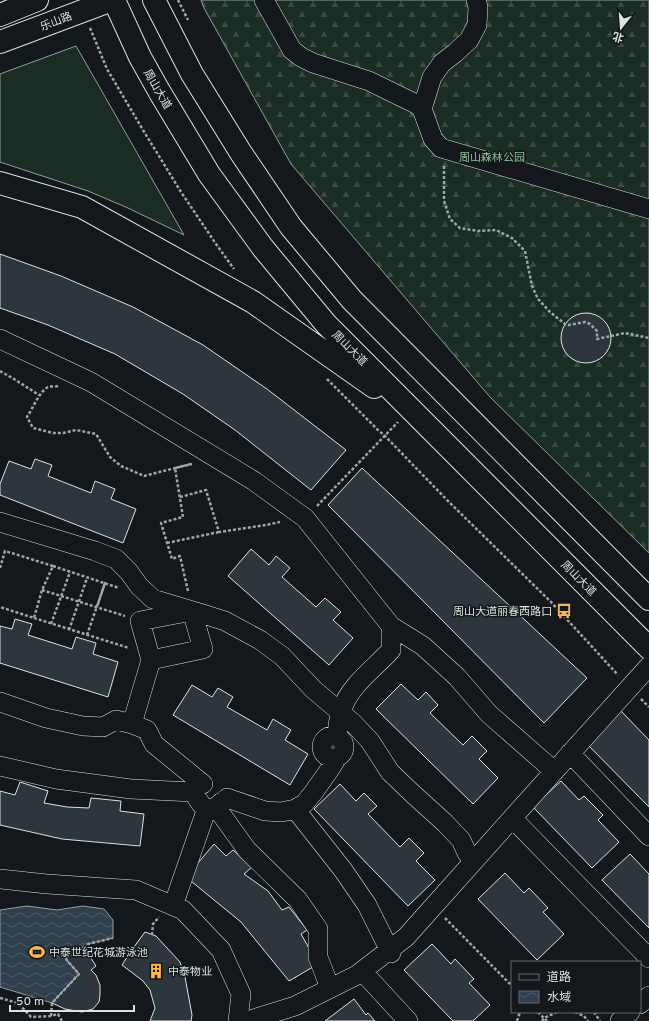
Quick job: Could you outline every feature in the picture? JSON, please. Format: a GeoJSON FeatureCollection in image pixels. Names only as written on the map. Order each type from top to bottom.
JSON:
{"type":"FeatureCollection","features":[{"type":"Feature","properties":{"kind":"main road"},"geometry":{"type":"LineString","coordinates":[[0,15],[37,0]]}},
{"type":"Feature","properties":{"kind":"main road","name":"乐山路"},"geometry":{"type":"LineString","coordinates":[[0,42],[113,0]]}},
{"type":"Feature","properties":{"kind":"main road","name":"周山大道"},"geometry":{"type":"LineString","coordinates":[[113,0],[140,57],[209,174],[263,248],[326,324],[414,414],[649,648]]}},
{"type":"Feature","properties":{"kind":"main road"},"geometry":{"type":"LineString","coordinates":[[154,0],[192,74],[241,153],[291,227],[352,300],[649,599]]}},
{"type":"Feature","properties":{"kind":"main road"},"geometry":{"type":"LineString","coordinates":[[0,183],[82,207],[253,302],[414,414]]}},
{"type":"Feature","properties":{"kind":"lane"},"geometry":{"type":"LineString","coordinates":[[264,0],[292,50],[301,58],[369,81],[416,104],[422,108],[433,139],[441,148],[649,209]]}},
{"type":"Feature","properties":{"kind":"lane"},"geometry":{"type":"LineString","coordinates":[[422,108],[432,77],[442,63],[469,40],[477,25],[478,6],[476,0]]}},
{"type":"Feature","properties":{"kind":"lane"},"geometry":{"type":"LineString","coordinates":[[0,339],[90,382],[254,481],[305,518],[391,626],[423,646],[457,677],[489,714],[554,771]]}},
{"type":"Feature","properties":{"kind":"lane"},"geometry":{"type":"LineString","coordinates":[[0,522],[95,551],[116,559],[129,572],[139,586],[153,599],[225,621],[260,640],[282,656],[313,689],[353,723],[370,741],[390,772],[462,840],[467,853],[474,861]]}},
{"type":"Feature","properties":{"kind":"lane"},"geometry":{"type":"LineString","coordinates":[[132,724],[151,658],[140,621],[192,611]]}},
{"type":"Feature","properties":{"kind":"lane"},"geometry":{"type":"LineString","coordinates":[[151,658],[203,649],[192,611]]}},
{"type":"Feature","properties":{"kind":"lane"},"geometry":{"type":"LineString","coordinates":[[0,766],[56,779],[131,789],[210,797],[265,812],[282,812],[295,809],[304,804],[330,769],[335,761],[335,758],[341,755],[344,745],[342,740],[336,736],[340,713],[346,699],[354,688],[391,650],[391,626]]}},
{"type":"Feature","properties":{"kind":"lane"},"geometry":{"type":"LineString","coordinates":[[257,1020],[295,1006],[356,975],[390,951],[406,937],[649,666]]}},
{"type":"Feature","properties":{"kind":"lane"},"geometry":{"type":"LineString","coordinates":[[0,702],[46,718],[83,726],[103,727],[116,720],[147,730],[154,744],[210,797],[247,850],[298,900],[318,929],[318,957],[330,988]]}},
{"type":"Feature","properties":{"kind":"lane"},"geometry":{"type":"LineString","coordinates":[[570,753],[649,836]]}},
{"type":"Feature","properties":{"kind":"lane"},"geometry":{"type":"LineString","coordinates":[[173,906],[210,797]]}},
{"type":"Feature","properties":{"kind":"lane"},"geometry":{"type":"LineString","coordinates":[[295,809],[343,870],[367,905],[390,951]]}},
{"type":"Feature","properties":{"kind":"lane"},"geometry":{"type":"LineString","coordinates":[[512,818],[649,958]]}},
{"type":"Feature","properties":{"kind":"lane"},"geometry":{"type":"LineString","coordinates":[[0,879],[136,890],[183,910],[221,950],[241,994],[238,1021]]}},
{"type":"Feature","properties":{"kind":"lane"},"geometry":{"type":"LineString","coordinates":[[362,970],[408,1021]]}},
{"type":"Feature","properties":{"kind":"lane"},"geometry":{"type":"LineString","coordinates":[[641,1003],[649,996]]}},
{"type":"Feature","properties":{"kind":"lane"},"geometry":{"type":"LineString","coordinates":[[620,1021],[629,1013]]}},
{"type":"Feature","properties":{"kind":"path"},"geometry":{"type":"LineString","coordinates":[[178,0],[188,20]]}},
{"type":"Feature","properties":{"kind":"path"},"geometry":{"type":"LineString","coordinates":[[441,148],[444,165],[444,201],[450,220],[460,228],[478,231],[496,230],[512,238],[525,251],[532,286],[538,299],[550,312],[565,324],[569,325],[585,322],[590,324],[597,331],[597,339],[625,333],[649,338]]}},
{"type":"Feature","properties":{"kind":"path"},"geometry":{"type":"LineString","coordinates":[[0,371],[39,395]]}},
{"type":"Feature","properties":{"kind":"path"},"geometry":{"type":"LineString","coordinates":[[62,386],[49,387],[39,395],[27,417],[33,428],[63,433],[76,430],[96,434],[110,457],[120,466],[144,476],[215,458]]}},
{"type":"Feature","properties":{"kind":"path"},"geometry":{"type":"LineString","coordinates":[[305,518],[414,414]]}},
{"type":"Feature","properties":{"kind":"path"},"geometry":{"type":"LineString","coordinates":[[192,611],[180,556],[172,558],[161,523],[183,517],[176,468],[215,458]]}},
{"type":"Feature","properties":{"kind":"path"},"geometry":{"type":"LineString","coordinates":[[180,497],[206,490],[219,532]]}},
{"type":"Feature","properties":{"kind":"path"},"geometry":{"type":"LineString","coordinates":[[167,543],[219,532],[266,526],[286,521]]}},
{"type":"Feature","properties":{"kind":"path"},"geometry":{"type":"LineString","coordinates":[[0,568],[5,551],[125,590]]}},
{"type":"Feature","properties":{"kind":"path"},"geometry":{"type":"LineString","coordinates":[[34,618],[42,590],[53,566]]}},
{"type":"Feature","properties":{"kind":"path"},"geometry":{"type":"LineString","coordinates":[[51,624],[70,572]]}},
{"type":"Feature","properties":{"kind":"path"},"geometry":{"type":"LineString","coordinates":[[70,630],[87,578]]}},
{"type":"Feature","properties":{"kind":"path"},"geometry":{"type":"LineString","coordinates":[[97,607],[105,583]]}},
{"type":"Feature","properties":{"kind":"path"},"geometry":{"type":"LineString","coordinates":[[87,635],[105,583]]}},
{"type":"Feature","properties":{"kind":"path"},"geometry":{"type":"LineString","coordinates":[[42,590],[140,621]]}},
{"type":"Feature","properties":{"kind":"path"},"geometry":{"type":"LineString","coordinates":[[0,607],[87,635],[151,658]]}},
{"type":"Feature","properties":{"kind":"path"},"geometry":{"type":"LineString","coordinates":[[434,906],[511,985]]}},
{"type":"Feature","properties":{"kind":"path"},"geometry":{"type":"LineString","coordinates":[[152,935],[153,924],[158,918]]}},
{"type":"Feature","properties":{"kind":"path"},"geometry":{"type":"LineString","coordinates":[[50,1016],[52,1003],[79,974],[65,958],[88,944],[113,938]]}},
{"type":"Feature","properties":{"kind":"path"},"geometry":{"type":"LineString","coordinates":[[0,998],[18,1003],[30,1016],[50,1016],[58,1014],[62,1021]]}},
{"type":"Feature","properties":{"kind":"path"},"geometry":{"type":"LineString","coordinates":[[543,1020],[555,1013]]}},
{"type":"Feature","properties":{"kind":"path"},"geometry":{"type":"LineString","coordinates":[[577,1013],[584,1016],[588,1021]]}},
{"type":"Feature","properties":{"kind":"path"},"geometry":{"type":"LineString","coordinates":[[543,1020],[547,1021]]}},
{"type":"Feature","properties":{"kind":"green space","name":"周山森林公园"},"geometry":{"type":"Polygon","coordinates":[[[201,0],[649,0],[649,553],[490,397],[291,164],[204,8],[201,0]]]}},
{"type":"Feature","properties":{"kind":"green space"},"geometry":{"type":"Polygon","coordinates":[[[76,46],[184,235],[128,208],[88,191],[0,162],[0,74],[76,46]]]}},
{"type":"Feature","properties":{"kind":"water","name":"中泰世纪花城游泳池"},"geometry":{"type":"Polygon","coordinates":[[[27,906],[57,910],[83,906],[104,909],[113,920],[113,938],[88,944],[65,958],[79,974],[52,1003],[0,987],[0,910],[27,906]]]}},
{"type":"Feature","properties":{"kind":"building"},"geometry":{"type":"Polygon","coordinates":[[[0,254],[61,276],[133,307],[203,345],[267,389],[346,450],[311,490],[235,430],[183,394],[115,354],[48,325],[0,308],[0,254]]]}},
{"type":"Feature","properties":{"kind":"building"},"geometry":{"type":"Polygon","coordinates":[[[586,313],[595,315],[604,320],[609,329],[611,338],[609,347],[604,356],[595,361],[586,363],[577,361],[568,356],[563,347],[561,338],[563,329],[568,320],[577,315],[586,313]]]}},
{"type":"Feature","properties":{"kind":"building"},"geometry":{"type":"Polygon","coordinates":[[[35,459],[52,465],[48,476],[91,493],[95,481],[115,489],[111,499],[136,509],[123,543],[0,495],[0,484],[9,461],[31,469],[35,459]]]}},
{"type":"Feature","properties":{"kind":"building"},"geometry":{"type":"Polygon","coordinates":[[[362,468],[587,678],[544,723],[328,505],[362,468]]]}},
{"type":"Feature","properties":{"kind":"building"},"geometry":{"type":"Polygon","coordinates":[[[251,549],[269,565],[276,556],[290,568],[282,577],[316,607],[325,598],[341,612],[333,620],[353,638],[329,665],[228,576],[251,549]]]}},
{"type":"Feature","properties":{"kind":"building"},"geometry":{"type":"Polygon","coordinates":[[[15,619],[32,624],[28,635],[72,649],[76,637],[96,643],[93,654],[118,662],[108,697],[0,663],[0,626],[12,629],[15,619]]]}},
{"type":"Feature","properties":{"kind":"building"},"geometry":{"type":"Polygon","coordinates":[[[401,684],[418,700],[426,692],[438,705],[430,713],[463,745],[472,736],[487,751],[479,759],[498,778],[473,804],[376,709],[401,684]]]}},
{"type":"Feature","properties":{"kind":"building"},"geometry":{"type":"Polygon","coordinates":[[[192,685],[212,697],[218,688],[233,697],[227,707],[267,730],[273,719],[291,730],[285,740],[308,754],[290,785],[173,715],[192,685]]]}},
{"type":"Feature","properties":{"kind":"building"},"geometry":{"type":"Polygon","coordinates":[[[618,708],[649,740],[649,807],[585,742],[618,708]]]}},
{"type":"Feature","properties":{"kind":"building"},"geometry":{"type":"Polygon","coordinates":[[[561,781],[579,800],[584,796],[603,815],[598,820],[619,842],[592,868],[533,807],[561,781]]]}},
{"type":"Feature","properties":{"kind":"building"},"geometry":{"type":"Polygon","coordinates":[[[20,782],[48,791],[44,803],[67,807],[89,808],[91,798],[121,801],[120,811],[144,814],[140,846],[62,839],[0,825],[0,791],[15,795],[20,782]]]}},
{"type":"Feature","properties":{"kind":"building"},"geometry":{"type":"Polygon","coordinates":[[[340,784],[356,801],[364,793],[377,806],[368,814],[400,847],[409,838],[424,853],[416,861],[435,880],[408,906],[314,809],[340,784]]]}},
{"type":"Feature","properties":{"kind":"building"},"geometry":{"type":"Polygon","coordinates":[[[214,844],[226,856],[233,850],[252,867],[244,874],[268,891],[282,910],[289,907],[307,930],[301,934],[318,964],[289,981],[241,922],[186,877],[214,844]]]}},
{"type":"Feature","properties":{"kind":"building"},"geometry":{"type":"Polygon","coordinates":[[[630,854],[649,874],[649,928],[602,880],[630,854]]]}},
{"type":"Feature","properties":{"kind":"building"},"geometry":{"type":"Polygon","coordinates":[[[505,873],[524,893],[529,888],[548,908],[543,912],[564,934],[537,960],[478,899],[505,873]]]}},
{"type":"Feature","properties":{"kind":"building","name":"中泰物业"},"geometry":{"type":"Polygon","coordinates":[[[145,932],[156,936],[180,962],[185,977],[192,1015],[191,1021],[150,1021],[155,1008],[150,990],[143,981],[122,965],[145,932]]]}},
{"type":"Feature","properties":{"kind":"building"},"geometry":{"type":"Polygon","coordinates":[[[432,944],[451,964],[455,959],[474,979],[469,983],[490,1005],[473,1021],[453,1021],[404,970],[432,944]]]}},
{"type":"Feature","properties":{"kind":"building"},"geometry":{"type":"Polygon","coordinates":[[[84,947],[96,966],[91,970],[96,975],[100,985],[100,995],[99,1002],[93,1009],[82,1012],[65,1009],[52,1003],[79,974],[65,958],[84,947]]]}},
{"type":"Feature","properties":{"kind":"building"},"geometry":{"type":"Polygon","coordinates":[[[354,999],[366,1015],[368,1013],[375,1021],[325,1021],[354,999]]]}},
{"type":"Feature","properties":{"kind":"place","name":"周山大道丽春西路口"},"geometry":{"type":"Point","coordinates":[564,611]}},
{"type":"Feature","properties":{"kind":"place","name":"中泰世纪花城游泳池"},"geometry":{"type":"Point","coordinates":[37,952]}},
{"type":"Feature","properties":{"kind":"place","name":"中泰物业"},"geometry":{"type":"Point","coordinates":[156,971]}}]}
